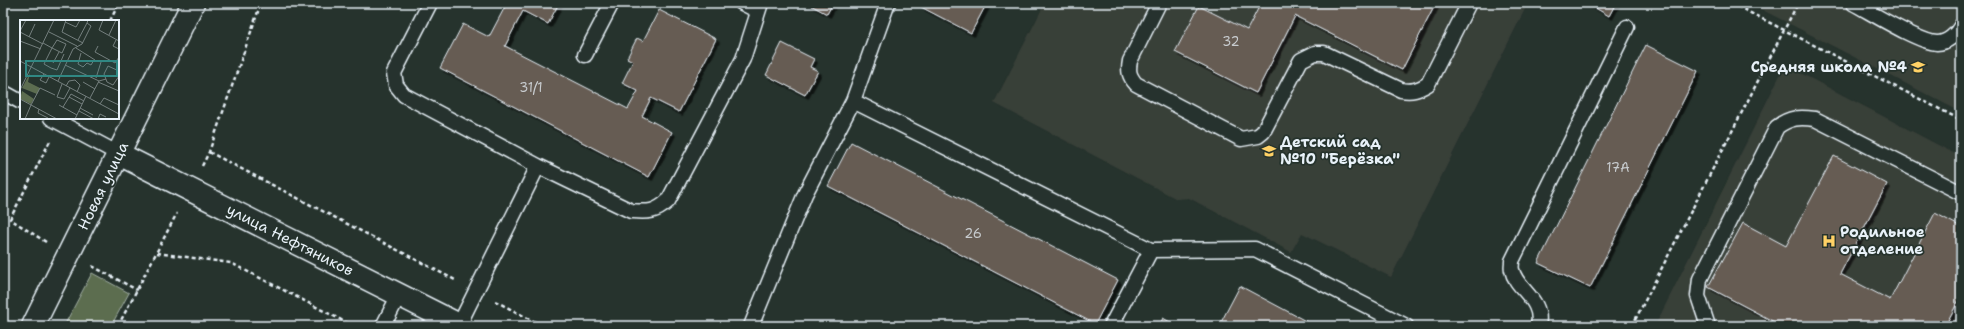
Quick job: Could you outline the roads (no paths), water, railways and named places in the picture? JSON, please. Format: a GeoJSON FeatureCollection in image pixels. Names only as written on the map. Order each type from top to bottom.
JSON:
{"type":"FeatureCollection","features":[{"type":"Feature","properties":{"kind":"street","name":"Новая улица"},"geometry":{"type":"LineString","coordinates":[[33,326],[120,154],[192,3]]}},
{"type":"Feature","properties":{"kind":"street","name":"улица Нефтяников"},"geometry":{"type":"LineString","coordinates":[[120,154],[460,326]]}},
{"type":"Feature","properties":{"kind":"lane"},"geometry":{"type":"LineString","coordinates":[[430,3],[394,73],[396,85],[404,95],[538,166],[631,211],[646,212],[659,210],[668,201],[743,59],[760,7],[742,3]]}},
{"type":"Feature","properties":{"kind":"lane"},"geometry":{"type":"LineString","coordinates":[[585,55],[612,3]]}},
{"type":"Feature","properties":{"kind":"lane"},"geometry":{"type":"LineString","coordinates":[[751,326],[805,194],[853,101],[888,3]]}},
{"type":"Feature","properties":{"kind":"lane"},"geometry":{"type":"LineString","coordinates":[[1159,3],[1130,61],[1128,69],[1130,77],[1136,84],[1241,139],[1258,136],[1263,132],[1301,60],[1315,53],[1324,53],[1401,90],[1410,92],[1419,90],[1428,84],[1469,3]]}},
{"type":"Feature","properties":{"kind":"lane"},"geometry":{"type":"LineString","coordinates":[[1853,3],[1924,41],[1939,43],[1958,32],[1961,26]]}},
{"type":"Feature","properties":{"kind":"lane"},"geometry":{"type":"LineString","coordinates":[[1538,326],[1539,319],[1536,305],[1512,271],[1512,261],[1627,27]]}},
{"type":"Feature","properties":{"kind":"lane"},"geometry":{"type":"LineString","coordinates":[[3,92],[20,101]]}},
{"type":"Feature","properties":{"kind":"lane"},"geometry":{"type":"LineString","coordinates":[[853,101],[1151,250],[1255,249],[1406,326]]}},
{"type":"Feature","properties":{"kind":"lane"},"geometry":{"type":"LineString","coordinates":[[1708,326],[1698,296],[1700,279],[1777,127],[1787,119],[1802,117],[1815,119],[1961,193]]}},
{"type":"Feature","properties":{"kind":"lane"},"geometry":{"type":"LineString","coordinates":[[55,120],[120,154]]}},
{"type":"Feature","properties":{"kind":"lane"},"geometry":{"type":"LineString","coordinates":[[460,326],[538,166]]}},
{"type":"Feature","properties":{"kind":"lane"},"geometry":{"type":"LineString","coordinates":[[1111,326],[1151,250]]}},
{"type":"Feature","properties":{"kind":"lane"},"geometry":{"type":"LineString","coordinates":[[383,326],[399,295]]}},
{"type":"Feature","properties":{"kind":"place","name":"Средняя школа №4"},"geometry":{"type":"Point","coordinates":[1918,67]}},
{"type":"Feature","properties":{"kind":"place","name":"Детский сад №10 \"Берёзка\""},"geometry":{"type":"Point","coordinates":[1269,151]}},
{"type":"Feature","properties":{"kind":"place","name":"Родильное отделение"},"geometry":{"type":"Point","coordinates":[1829,241]}}]}
